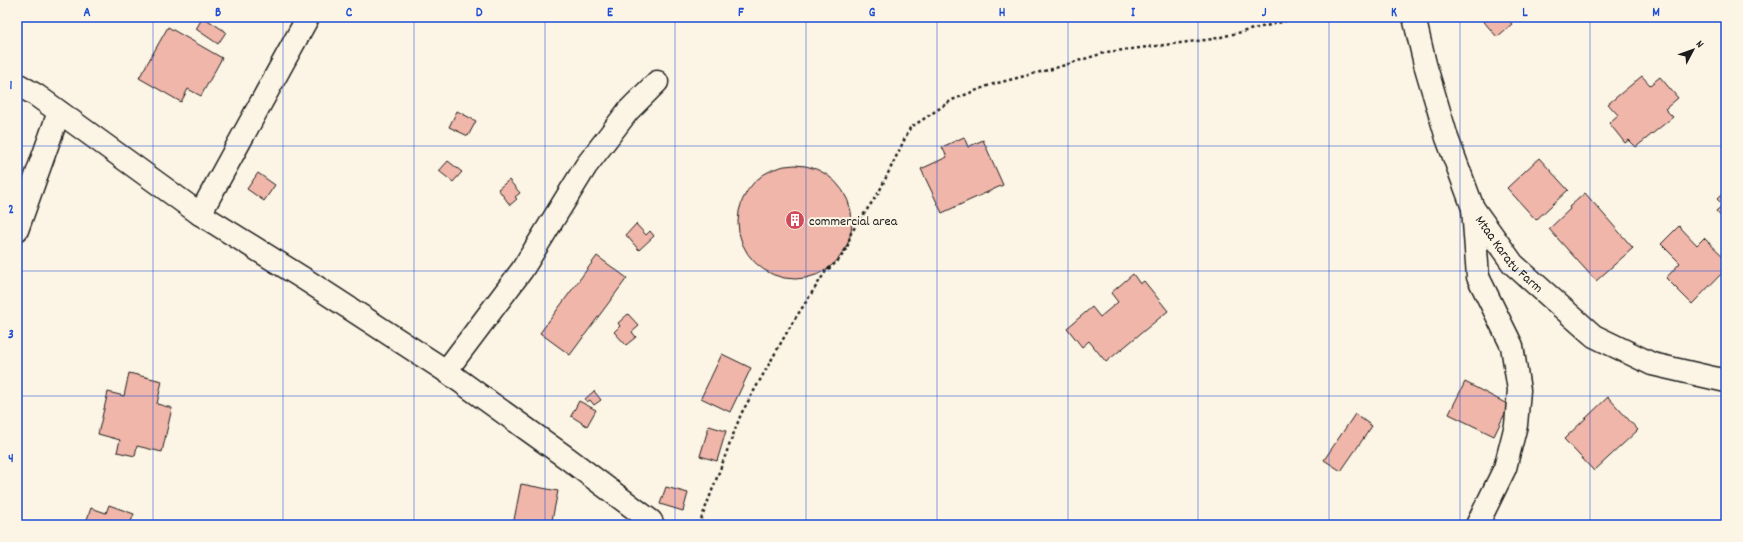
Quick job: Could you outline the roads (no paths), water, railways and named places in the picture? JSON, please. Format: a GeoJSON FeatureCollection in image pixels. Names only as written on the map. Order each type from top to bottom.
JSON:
{"type":"FeatureCollection","features":[{"type":"Feature","properties":{"kind":"street"},"geometry":{"type":"LineString","coordinates":[[200,214],[308,17]]}},
{"type":"Feature","properties":{"kind":"street","name":"Mtaa Karatu Farm"},"geometry":{"type":"LineString","coordinates":[[1414,17],[1425,64],[1447,138],[1473,208],[1513,264],[1594,336],[1652,364],[1726,381]]}},
{"type":"Feature","properties":{"kind":"street"},"geometry":{"type":"LineString","coordinates":[[446,371],[522,270],[586,166],[628,111],[658,82]]}},
{"type":"Feature","properties":{"kind":"street"},"geometry":{"type":"LineString","coordinates":[[17,84],[36,95],[200,214],[306,280],[446,371],[567,458],[651,521],[654,525]]}},
{"type":"Feature","properties":{"kind":"street"},"geometry":{"type":"LineString","coordinates":[[17,230],[59,112]]}},
{"type":"Feature","properties":{"kind":"street"},"geometry":{"type":"LineString","coordinates":[[1473,208],[1478,277],[1512,346],[1519,390],[1516,425],[1505,468],[1477,525]]}},
{"type":"Feature","properties":{"kind":"place","name":"commercial area"},"geometry":{"type":"Point","coordinates":[795,220]}}]}
